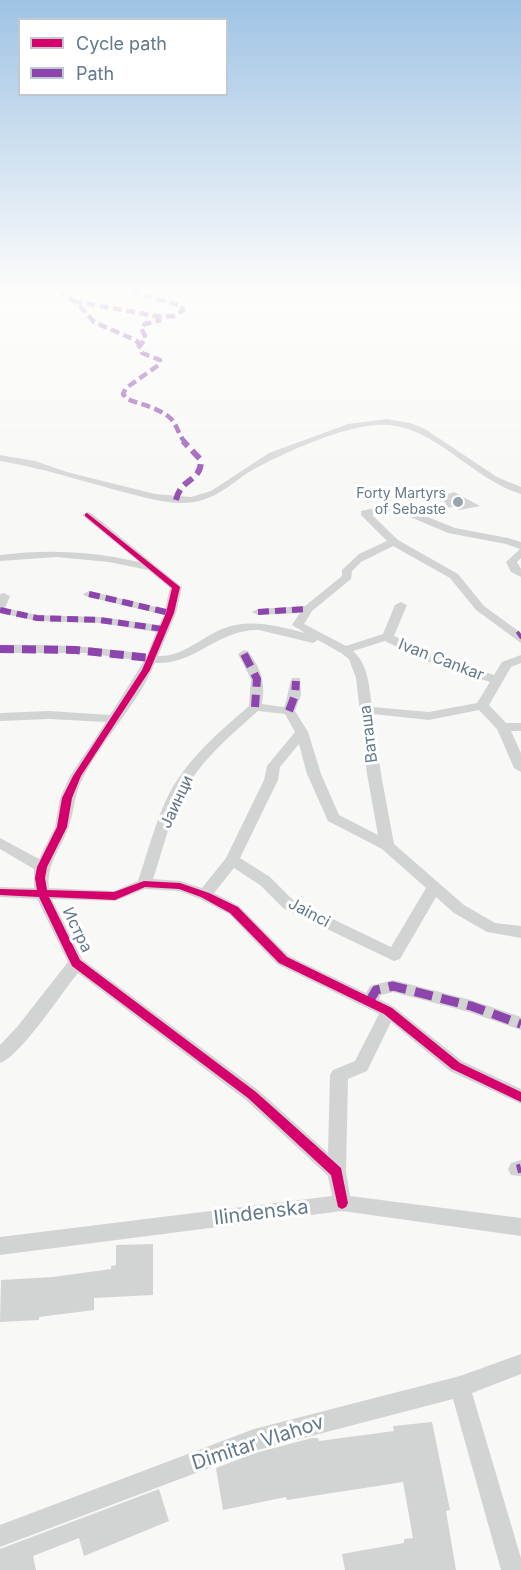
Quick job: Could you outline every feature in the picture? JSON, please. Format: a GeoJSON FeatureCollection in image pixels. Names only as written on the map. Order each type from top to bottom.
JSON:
{"type":"FeatureCollection","features":[{"type":"Feature","properties":{"kind":"street"},"geometry":{"type":"LineString","coordinates":[[0,458],[32,463],[64,474],[155,497],[192,500],[214,494],[243,472],[272,456],[351,426],[387,422],[407,425],[422,431],[494,479],[521,491]]}},
{"type":"Feature","properties":{"kind":"street"},"geometry":{"type":"LineString","coordinates":[[520,636],[480,608],[453,576],[394,542],[365,513],[395,507],[452,531],[508,541],[521,546]]}},
{"type":"Feature","properties":{"kind":"street","name":"Истра"},"geometry":{"type":"LineString","coordinates":[[87,515],[176,587],[170,613],[151,658],[135,688],[112,719],[77,776],[67,798],[62,827],[42,867],[40,878],[42,893],[76,963],[252,1095],[337,1172]]}},
{"type":"Feature","properties":{"kind":"street"},"geometry":{"type":"LineString","coordinates":[[345,650],[298,625],[308,609],[347,577],[347,570],[351,565],[374,548],[394,542]]}},
{"type":"Feature","properties":{"kind":"street"},"geometry":{"type":"LineString","coordinates":[[521,552],[511,562],[515,570],[521,574]]}},
{"type":"Feature","properties":{"kind":"street"},"geometry":{"type":"LineString","coordinates":[[0,558],[29,554],[79,553],[105,556],[150,568]]}},
{"type":"Feature","properties":{"kind":"street"},"geometry":{"type":"LineString","coordinates":[[89,594],[170,613]]}},
{"type":"Feature","properties":{"kind":"street"},"geometry":{"type":"LineString","coordinates":[[4,596],[0,609],[37,618],[100,620],[163,629]]}},
{"type":"Feature","properties":{"kind":"street","name":"Ivan Cankar"},"geometry":{"type":"LineString","coordinates":[[387,638],[401,605]]}},
{"type":"Feature","properties":{"kind":"street"},"geometry":{"type":"LineString","coordinates":[[258,612],[308,609]]}},
{"type":"Feature","properties":{"kind":"street"},"geometry":{"type":"LineString","coordinates":[[0,649],[56,648],[169,659],[195,650],[228,631],[245,627],[271,628],[332,644]]}},
{"type":"Feature","properties":{"kind":"street","name":"Ivan Cankar"},"geometry":{"type":"LineString","coordinates":[[345,650],[387,638],[471,674],[496,680]]}},
{"type":"Feature","properties":{"kind":"street","name":"Ваташа"},"geometry":{"type":"LineString","coordinates":[[345,650],[354,658],[362,678],[374,774],[387,846]]}},
{"type":"Feature","properties":{"kind":"street"},"geometry":{"type":"LineString","coordinates":[[244,654],[255,669],[259,684],[255,707],[289,711]]}},
{"type":"Feature","properties":{"kind":"street"},"geometry":{"type":"LineString","coordinates":[[482,706],[506,665],[521,659]]}},
{"type":"Feature","properties":{"kind":"street"},"geometry":{"type":"LineString","coordinates":[[289,711],[295,695],[296,681]]}},
{"type":"Feature","properties":{"kind":"street"},"geometry":{"type":"LineString","coordinates":[[366,710],[429,716],[482,706]]}},
{"type":"Feature","properties":{"kind":"street"},"geometry":{"type":"LineString","coordinates":[[482,706],[503,727],[521,768]]}},
{"type":"Feature","properties":{"kind":"street","name":"Јаинци"},"geometry":{"type":"LineString","coordinates":[[144,884],[182,782],[202,756],[255,707]]}},
{"type":"Feature","properties":{"kind":"street"},"geometry":{"type":"LineString","coordinates":[[289,711],[302,732],[314,774],[333,818],[387,846],[459,909],[492,928],[521,932]]}},
{"type":"Feature","properties":{"kind":"street"},"geometry":{"type":"LineString","coordinates":[[0,717],[49,715],[112,719]]}},
{"type":"Feature","properties":{"kind":"street"},"geometry":{"type":"LineString","coordinates":[[503,727],[521,727]]}},
{"type":"Feature","properties":{"kind":"street"},"geometry":{"type":"LineString","coordinates":[[205,895],[232,860],[271,780],[274,766],[302,732]]}},
{"type":"Feature","properties":{"kind":"street"},"geometry":{"type":"LineString","coordinates":[[0,843],[42,867]]}},
{"type":"Feature","properties":{"kind":"street","name":"Jainci"},"geometry":{"type":"LineString","coordinates":[[232,860],[265,881],[288,904],[394,956],[433,888]]}},
{"type":"Feature","properties":{"kind":"street"},"geometry":{"type":"LineString","coordinates":[[0,892],[115,896],[144,884],[180,886],[205,895],[234,910],[283,960],[387,1011],[456,1066],[521,1097]]}},
{"type":"Feature","properties":{"kind":"street"},"geometry":{"type":"LineString","coordinates":[[0,1056],[23,1032],[76,963]]}},
{"type":"Feature","properties":{"kind":"street"},"geometry":{"type":"LineString","coordinates":[[369,1002],[376,990],[393,986],[471,1006],[521,1024]]}},
{"type":"Feature","properties":{"kind":"street"},"geometry":{"type":"LineString","coordinates":[[342,1203],[337,1172],[339,1075],[361,1066],[387,1011]]}},
{"type":"Feature","properties":{"kind":"street","name":"Ilindenska"},"geometry":{"type":"LineString","coordinates":[[0,1246],[342,1203],[521,1227]]}},
{"type":"Feature","properties":{"kind":"street","name":"Dimitar Vlahov"},"geometry":{"type":"LineString","coordinates":[[0,1536],[255,1440],[460,1387],[521,1364]]}},
{"type":"Feature","properties":{"kind":"street"},"geometry":{"type":"LineString","coordinates":[[460,1387],[513,1570]]}},
{"type":"Feature","properties":{"kind":"building","name":"Forty Martyrs of Sebaste"},"geometry":{"type":"Polygon","coordinates":[[[454,492],[480,506],[459,510],[454,507],[444,508],[446,503],[438,498],[454,492]]]}},
{"type":"Feature","properties":{"kind":"building"},"geometry":{"type":"Polygon","coordinates":[[[153,1244],[153,1295],[94,1298],[94,1310],[39,1317],[39,1320],[0,1322],[1,1280],[53,1277],[111,1269],[111,1266],[116,1265],[116,1245],[153,1244]]]}},
{"type":"Feature","properties":{"kind":"building"},"geometry":{"type":"Polygon","coordinates":[[[432,1422],[450,1510],[446,1511],[456,1570],[345,1570],[342,1554],[404,1543],[404,1539],[413,1538],[403,1482],[287,1500],[286,1497],[223,1510],[216,1468],[255,1453],[312,1438],[318,1438],[319,1441],[394,1431],[393,1426],[432,1422]]]}},
{"type":"Feature","properties":{"kind":"building"},"geometry":{"type":"Polygon","coordinates":[[[159,1489],[169,1521],[84,1556],[79,1538],[33,1556],[36,1570],[0,1570],[0,1549],[159,1489]]]}},
{"type":"Feature","properties":{"kind":"marked path"},"geometry":{"type":"LineString","coordinates":[[160,362],[126,388],[123,394],[127,399],[170,417],[176,426],[178,435],[201,460],[200,472],[182,485],[176,500]]}},
{"type":"Feature","properties":{"kind":"marked path"},"geometry":{"type":"LineString","coordinates":[[89,594],[170,613]]}},
{"type":"Feature","properties":{"kind":"marked path"},"geometry":{"type":"LineString","coordinates":[[258,612],[308,609]]}},
{"type":"Feature","properties":{"kind":"marked path"},"geometry":{"type":"LineString","coordinates":[[0,610],[37,618],[100,620],[163,629]]}},
{"type":"Feature","properties":{"kind":"marked path"},"geometry":{"type":"LineString","coordinates":[[0,649],[76,650],[151,658]]}},
{"type":"Feature","properties":{"kind":"marked path"},"geometry":{"type":"LineString","coordinates":[[244,654],[256,673],[258,691],[255,707]]}},
{"type":"Feature","properties":{"kind":"marked path"},"geometry":{"type":"LineString","coordinates":[[289,711],[295,695],[296,681]]}},
{"type":"Feature","properties":{"kind":"marked path"},"geometry":{"type":"LineString","coordinates":[[369,1002],[376,990],[393,986],[471,1006],[521,1024]]}},
{"type":"Feature","properties":{"kind":"marked path"},"geometry":{"type":"LineString","coordinates":[[517,1169],[521,1168]]}},
{"type":"Feature","properties":{"kind":"cycle path"},"geometry":{"type":"LineString","coordinates":[[87,515],[176,587],[170,613],[146,670],[77,776],[67,798],[62,827],[42,867],[40,878],[42,893],[76,963],[252,1095],[337,1172],[342,1203]]}},
{"type":"Feature","properties":{"kind":"cycle path"},"geometry":{"type":"LineString","coordinates":[[0,892],[115,896],[144,884],[180,886],[205,895],[234,910],[283,960],[388,1011],[456,1066],[521,1097]]}},
{"type":"Feature","properties":{"kind":"place","name":"Forty Martyrs of Sebaste"},"geometry":{"type":"Point","coordinates":[458,502]}}]}
